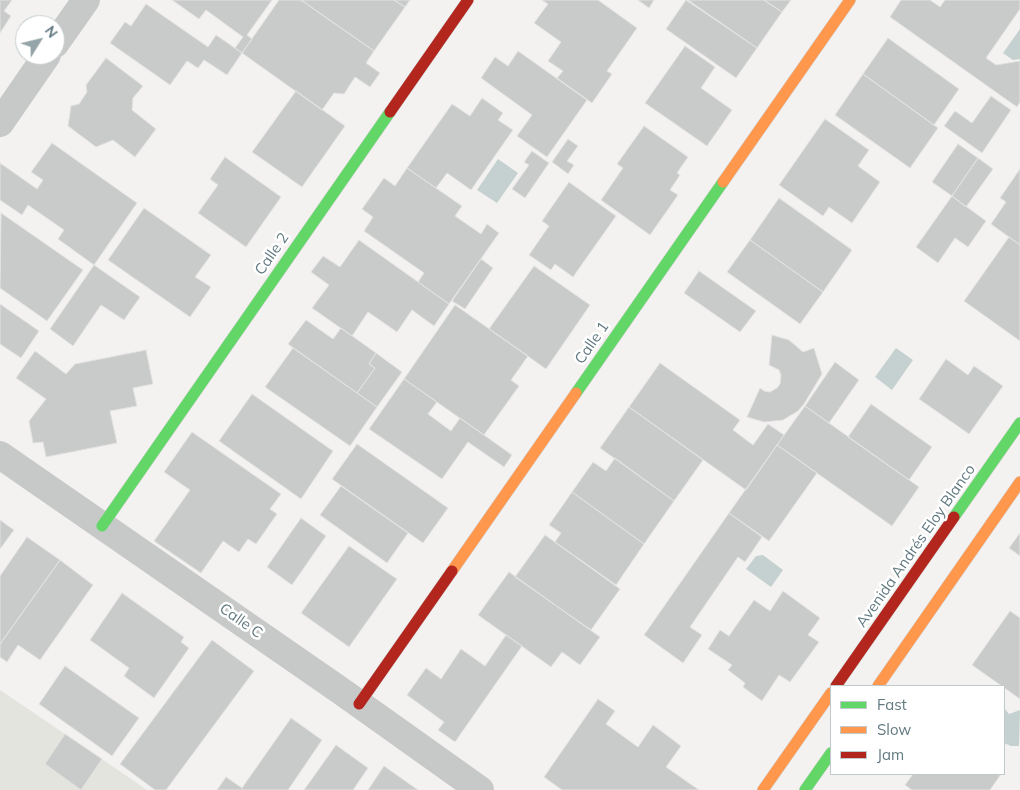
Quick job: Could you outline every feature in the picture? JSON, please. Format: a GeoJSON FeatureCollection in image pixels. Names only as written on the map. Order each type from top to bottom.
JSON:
{"type":"FeatureCollection","features":[{"type":"Feature","properties":{"kind":"street"},"geometry":{"type":"LineString","coordinates":[[65,30],[86,0]]}},
{"type":"Feature","properties":{"kind":"street","name":"Calle 2"},"geometry":{"type":"LineString","coordinates":[[102,526],[468,0]]}},
{"type":"Feature","properties":{"kind":"street","name":"Calle 1"},"geometry":{"type":"LineString","coordinates":[[359,704],[850,0]]}},
{"type":"Feature","properties":{"kind":"street"},"geometry":{"type":"LineString","coordinates":[[0,124],[40,65]]}},
{"type":"Feature","properties":{"kind":"street","name":"Avenida Andrés Eloy Blanco"},"geometry":{"type":"LineString","coordinates":[[837,685],[1020,423]]}},
{"type":"Feature","properties":{"kind":"street","name":"Calle C"},"geometry":{"type":"LineString","coordinates":[[0,455],[480,790]]}},
{"type":"Feature","properties":{"kind":"street"},"geometry":{"type":"LineString","coordinates":[[879,685],[1020,482]]}},
{"type":"Feature","properties":{"kind":"street"},"geometry":{"type":"LineString","coordinates":[[763,790],[830,694]]}},
{"type":"Feature","properties":{"kind":"street"},"geometry":{"type":"LineString","coordinates":[[805,790],[830,753]]}},
{"type":"Feature","properties":{"kind":"shaded area"},"geometry":{"type":"Polygon","coordinates":[[[1020,29],[1020,59],[1013,60],[1003,53],[1020,29]]]}},
{"type":"Feature","properties":{"kind":"shaded area"},"geometry":{"type":"Polygon","coordinates":[[[498,159],[518,173],[497,203],[477,190],[498,159]]]}},
{"type":"Feature","properties":{"kind":"shaded area"},"geometry":{"type":"Polygon","coordinates":[[[896,348],[913,360],[892,390],[875,377],[896,348]]]}},
{"type":"Feature","properties":{"kind":"shaded area"},"geometry":{"type":"Polygon","coordinates":[[[763,555],[783,570],[771,587],[746,569],[756,556],[763,555]]]}},
{"type":"Feature","properties":{"kind":"shaded area"},"geometry":{"type":"Polygon","coordinates":[[[0,690],[102,759],[147,790],[0,790],[0,690]]]}},
{"type":"Feature","properties":{"kind":"shaded area"},"geometry":{"type":"Polygon","coordinates":[[[1005,709],[1009,714],[1020,710],[1019,746],[1005,743],[1005,709]]]}},
{"type":"Feature","properties":{"kind":"building"},"geometry":{"type":"Polygon","coordinates":[[[0,0],[12,0],[4,11],[11,16],[0,33],[0,0]]]}},
{"type":"Feature","properties":{"kind":"building"},"geometry":{"type":"Polygon","coordinates":[[[172,0],[272,0],[247,35],[252,39],[242,53],[235,48],[243,37],[206,10],[199,19],[172,0]]]}},
{"type":"Feature","properties":{"kind":"building"},"geometry":{"type":"Polygon","coordinates":[[[279,0],[301,0],[374,51],[366,63],[380,73],[370,87],[355,77],[344,94],[334,93],[322,110],[242,53],[279,0]]]}},
{"type":"Feature","properties":{"kind":"building"},"geometry":{"type":"Polygon","coordinates":[[[301,0],[394,0],[405,7],[374,51],[301,0]]]}},
{"type":"Feature","properties":{"kind":"building"},"geometry":{"type":"Polygon","coordinates":[[[394,0],[410,0],[405,7],[394,0]]]}},
{"type":"Feature","properties":{"kind":"building"},"geometry":{"type":"Polygon","coordinates":[[[542,0],[598,0],[637,28],[607,71],[612,74],[592,103],[557,78],[563,71],[548,61],[561,42],[534,23],[548,4],[542,0]]]}},
{"type":"Feature","properties":{"kind":"building"},"geometry":{"type":"Polygon","coordinates":[[[638,0],[654,0],[649,8],[638,0]]]}},
{"type":"Feature","properties":{"kind":"building"},"geometry":{"type":"Polygon","coordinates":[[[686,0],[757,48],[736,78],[666,29],[686,0]]]}},
{"type":"Feature","properties":{"kind":"building"},"geometry":{"type":"Polygon","coordinates":[[[688,0],[764,0],[782,12],[757,48],[688,0]]]}},
{"type":"Feature","properties":{"kind":"building"},"geometry":{"type":"Polygon","coordinates":[[[764,0],[791,0],[782,12],[764,0]]]}},
{"type":"Feature","properties":{"kind":"building"},"geometry":{"type":"Polygon","coordinates":[[[901,0],[930,0],[940,7],[945,0],[1020,0],[1020,9],[986,58],[996,65],[1020,61],[1020,102],[1017,107],[890,17],[901,0]]]}},
{"type":"Feature","properties":{"kind":"building"},"geometry":{"type":"Polygon","coordinates":[[[146,4],[208,47],[216,35],[242,53],[227,75],[204,60],[198,68],[187,61],[170,85],[110,43],[125,22],[131,26],[146,4]]]}},
{"type":"Feature","properties":{"kind":"building"},"geometry":{"type":"Polygon","coordinates":[[[888,38],[959,89],[934,125],[863,74],[888,38]]]}},
{"type":"Feature","properties":{"kind":"building"},"geometry":{"type":"Polygon","coordinates":[[[685,46],[715,67],[701,88],[732,110],[707,146],[645,103],[685,46]]]}},
{"type":"Feature","properties":{"kind":"building"},"geometry":{"type":"Polygon","coordinates":[[[518,51],[587,100],[547,157],[517,136],[532,115],[481,78],[495,57],[508,66],[518,51]]]}},
{"type":"Feature","properties":{"kind":"building"},"geometry":{"type":"Polygon","coordinates":[[[106,58],[143,86],[133,98],[132,110],[156,129],[135,157],[113,140],[96,147],[68,126],[71,106],[79,104],[87,92],[86,85],[106,58]]]}},
{"type":"Feature","properties":{"kind":"building"},"geometry":{"type":"Polygon","coordinates":[[[863,74],[938,128],[910,168],[835,115],[863,74]]]}},
{"type":"Feature","properties":{"kind":"building"},"geometry":{"type":"Polygon","coordinates":[[[296,91],[345,126],[302,187],[252,152],[296,91]]]}},
{"type":"Feature","properties":{"kind":"building"},"geometry":{"type":"Polygon","coordinates":[[[991,96],[1011,110],[982,153],[944,126],[955,111],[972,123],[991,96]]]}},
{"type":"Feature","properties":{"kind":"building"},"geometry":{"type":"Polygon","coordinates":[[[482,98],[503,113],[498,120],[513,130],[471,190],[447,173],[436,188],[407,168],[452,104],[470,116],[482,98]]]}},
{"type":"Feature","properties":{"kind":"building"},"geometry":{"type":"Polygon","coordinates":[[[825,119],[869,150],[858,166],[880,182],[852,223],[829,207],[823,216],[779,185],[825,119]]]}},
{"type":"Feature","properties":{"kind":"building"},"geometry":{"type":"Polygon","coordinates":[[[644,126],[688,157],[677,173],[680,175],[670,190],[678,195],[650,235],[601,200],[623,168],[617,164],[644,126]]]}},
{"type":"Feature","properties":{"kind":"building"},"geometry":{"type":"Polygon","coordinates":[[[568,139],[578,146],[567,161],[574,165],[568,174],[552,162],[568,139]]]}},
{"type":"Feature","properties":{"kind":"building"},"geometry":{"type":"Polygon","coordinates":[[[52,143],[137,203],[94,265],[58,239],[64,230],[28,205],[22,215],[0,200],[0,163],[37,189],[43,180],[31,172],[52,143]]]}},
{"type":"Feature","properties":{"kind":"building"},"geometry":{"type":"Polygon","coordinates":[[[958,144],[978,158],[952,196],[932,182],[958,144]]]}},
{"type":"Feature","properties":{"kind":"building"},"geometry":{"type":"Polygon","coordinates":[[[532,151],[549,163],[525,198],[512,189],[529,165],[524,162],[532,151]]]}},
{"type":"Feature","properties":{"kind":"building"},"geometry":{"type":"Polygon","coordinates":[[[225,157],[281,197],[246,247],[198,213],[218,185],[210,179],[225,157]]]}},
{"type":"Feature","properties":{"kind":"building"},"geometry":{"type":"Polygon","coordinates":[[[978,158],[993,169],[966,207],[952,196],[978,158]]]}},
{"type":"Feature","properties":{"kind":"building"},"geometry":{"type":"Polygon","coordinates":[[[407,168],[462,206],[455,216],[481,234],[487,224],[499,233],[449,304],[418,282],[424,273],[364,231],[373,217],[362,209],[384,178],[395,186],[407,168]]]}},
{"type":"Feature","properties":{"kind":"building"},"geometry":{"type":"Polygon","coordinates":[[[1020,169],[1020,245],[991,224],[1006,202],[1000,198],[1020,169]]]}},
{"type":"Feature","properties":{"kind":"building"},"geometry":{"type":"Polygon","coordinates":[[[569,182],[616,216],[573,277],[555,264],[551,270],[529,255],[549,226],[542,221],[569,182]]]}},
{"type":"Feature","properties":{"kind":"building"},"geometry":{"type":"Polygon","coordinates":[[[952,196],[986,221],[968,247],[955,238],[938,263],[916,247],[952,196]]]}},
{"type":"Feature","properties":{"kind":"building"},"geometry":{"type":"Polygon","coordinates":[[[779,198],[852,250],[823,292],[750,240],[779,198]]]}},
{"type":"Feature","properties":{"kind":"building"},"geometry":{"type":"Polygon","coordinates":[[[144,208],[211,255],[195,277],[211,287],[190,317],[108,260],[144,208]]]}},
{"type":"Feature","properties":{"kind":"building"},"geometry":{"type":"Polygon","coordinates":[[[1,213],[83,270],[47,321],[0,288],[1,213]]]}},
{"type":"Feature","properties":{"kind":"building"},"geometry":{"type":"Polygon","coordinates":[[[1009,237],[1020,245],[1020,341],[964,301],[1009,237]]]}},
{"type":"Feature","properties":{"kind":"building"},"geometry":{"type":"Polygon","coordinates":[[[359,240],[449,304],[434,326],[412,310],[397,332],[368,312],[352,336],[312,308],[329,285],[311,272],[323,256],[340,267],[359,240]]]}},
{"type":"Feature","properties":{"kind":"building"},"geometry":{"type":"Polygon","coordinates":[[[750,240],[823,292],[800,324],[727,272],[750,240]]]}},
{"type":"Feature","properties":{"kind":"building"},"geometry":{"type":"Polygon","coordinates":[[[481,259],[493,268],[465,309],[452,301],[481,259]]]}},
{"type":"Feature","properties":{"kind":"building"},"geometry":{"type":"Polygon","coordinates":[[[94,265],[140,297],[124,320],[101,305],[73,346],[50,329],[94,265]]]}},
{"type":"Feature","properties":{"kind":"building"},"geometry":{"type":"Polygon","coordinates":[[[534,266],[590,305],[546,369],[489,329],[534,266]]]}},
{"type":"Feature","properties":{"kind":"building"},"geometry":{"type":"Polygon","coordinates":[[[699,271],[756,311],[740,332],[684,293],[699,271]]]}},
{"type":"Feature","properties":{"kind":"building"},"geometry":{"type":"Polygon","coordinates":[[[0,304],[39,331],[21,358],[0,344],[0,304]]]}},
{"type":"Feature","properties":{"kind":"building"},"geometry":{"type":"Polygon","coordinates":[[[455,305],[528,356],[511,380],[519,386],[484,435],[404,379],[455,305]]]}},
{"type":"Feature","properties":{"kind":"building"},"geometry":{"type":"Polygon","coordinates":[[[306,320],[333,339],[341,328],[376,353],[369,364],[375,368],[357,393],[288,344],[306,320]]]}},
{"type":"Feature","properties":{"kind":"building"},"geometry":{"type":"Polygon","coordinates":[[[772,335],[789,340],[803,352],[814,348],[822,374],[798,411],[783,420],[764,422],[747,417],[760,388],[770,392],[780,384],[781,375],[779,370],[769,365],[772,335]]]}},
{"type":"Feature","properties":{"kind":"building"},"geometry":{"type":"Polygon","coordinates":[[[293,348],[377,407],[350,446],[265,387],[293,348]]]}},
{"type":"Feature","properties":{"kind":"building"},"geometry":{"type":"Polygon","coordinates":[[[146,350],[153,384],[133,388],[137,406],[110,411],[117,443],[46,457],[43,442],[33,443],[29,421],[46,399],[16,378],[35,351],[66,374],[75,364],[146,350]]]}},
{"type":"Feature","properties":{"kind":"building"},"geometry":{"type":"Polygon","coordinates":[[[376,353],[402,372],[377,407],[357,393],[375,368],[369,364],[376,353]]]}},
{"type":"Feature","properties":{"kind":"building"},"geometry":{"type":"Polygon","coordinates":[[[946,359],[968,375],[974,366],[1003,386],[969,434],[919,399],[946,359]]]}},
{"type":"Feature","properties":{"kind":"building"},"geometry":{"type":"Polygon","coordinates":[[[835,362],[859,380],[829,423],[805,406],[835,362]]]}},
{"type":"Feature","properties":{"kind":"building"},"geometry":{"type":"Polygon","coordinates":[[[660,363],[740,420],[733,430],[753,445],[768,424],[784,435],[746,490],[629,407],[660,363]]]}},
{"type":"Feature","properties":{"kind":"building"},"geometry":{"type":"Polygon","coordinates":[[[404,379],[437,402],[428,414],[451,431],[460,418],[512,455],[504,467],[468,442],[442,479],[369,429],[404,379]]]}},
{"type":"Feature","properties":{"kind":"building"},"geometry":{"type":"Polygon","coordinates":[[[252,394],[333,451],[301,499],[219,441],[252,394]]]}},
{"type":"Feature","properties":{"kind":"building"},"geometry":{"type":"Polygon","coordinates":[[[871,404],[932,447],[909,480],[848,437],[871,404]]]}},
{"type":"Feature","properties":{"kind":"building"},"geometry":{"type":"Polygon","coordinates":[[[805,406],[919,487],[892,526],[777,445],[805,406]]]}},
{"type":"Feature","properties":{"kind":"building"},"geometry":{"type":"Polygon","coordinates":[[[629,407],[703,460],[674,501],[600,448],[629,407]]]}},
{"type":"Feature","properties":{"kind":"building"},"geometry":{"type":"Polygon","coordinates":[[[192,432],[281,494],[270,509],[277,514],[256,544],[248,539],[239,552],[223,541],[201,573],[154,541],[190,490],[164,472],[192,432]]]}},
{"type":"Feature","properties":{"kind":"building"},"geometry":{"type":"Polygon","coordinates":[[[357,444],[448,508],[423,543],[332,479],[357,444]]]}},
{"type":"Feature","properties":{"kind":"building"},"geometry":{"type":"Polygon","coordinates":[[[777,445],[817,473],[769,541],[729,513],[777,445]]]}},
{"type":"Feature","properties":{"kind":"building"},"geometry":{"type":"Polygon","coordinates":[[[615,458],[674,501],[644,544],[572,492],[593,462],[606,471],[615,458]]]}},
{"type":"Feature","properties":{"kind":"building"},"geometry":{"type":"Polygon","coordinates":[[[341,486],[408,533],[387,563],[320,515],[341,486]]]}},
{"type":"Feature","properties":{"kind":"building"},"geometry":{"type":"Polygon","coordinates":[[[572,492],[644,544],[616,585],[555,542],[561,533],[549,525],[572,492]]]}},
{"type":"Feature","properties":{"kind":"building"},"geometry":{"type":"Polygon","coordinates":[[[729,513],[762,537],[745,562],[738,557],[690,627],[702,635],[683,663],[644,635],[729,513]]]}},
{"type":"Feature","properties":{"kind":"building"},"geometry":{"type":"Polygon","coordinates":[[[301,518],[326,536],[292,585],[267,567],[301,518]]]}},
{"type":"Feature","properties":{"kind":"building"},"geometry":{"type":"Polygon","coordinates":[[[0,520],[14,530],[0,549],[0,520]]]}},
{"type":"Feature","properties":{"kind":"building"},"geometry":{"type":"Polygon","coordinates":[[[1020,533],[1020,556],[1009,548],[1020,533]]]}},
{"type":"Feature","properties":{"kind":"building"},"geometry":{"type":"Polygon","coordinates":[[[545,535],[620,589],[591,630],[515,577],[545,535]]]}},
{"type":"Feature","properties":{"kind":"building"},"geometry":{"type":"Polygon","coordinates":[[[27,537],[60,560],[0,644],[0,576],[27,537]]]}},
{"type":"Feature","properties":{"kind":"building"},"geometry":{"type":"Polygon","coordinates":[[[349,546],[397,579],[349,647],[301,613],[349,546]]]}},
{"type":"Feature","properties":{"kind":"building"},"geometry":{"type":"Polygon","coordinates":[[[60,560],[93,585],[40,660],[18,645],[7,662],[0,657],[0,644],[60,560]]]}},
{"type":"Feature","properties":{"kind":"building"},"geometry":{"type":"Polygon","coordinates":[[[509,572],[600,637],[580,665],[562,652],[551,667],[478,615],[509,572]]]}},
{"type":"Feature","properties":{"kind":"building"},"geometry":{"type":"Polygon","coordinates":[[[783,591],[820,618],[808,635],[819,642],[790,682],[779,675],[762,701],[743,687],[745,683],[728,670],[732,665],[708,649],[720,630],[729,636],[754,600],[770,611],[783,591]]]}},
{"type":"Feature","properties":{"kind":"building"},"geometry":{"type":"Polygon","coordinates":[[[122,593],[184,637],[181,642],[189,648],[154,698],[124,676],[129,668],[90,640],[122,593]]]}},
{"type":"Feature","properties":{"kind":"building"},"geometry":{"type":"Polygon","coordinates":[[[1010,611],[1020,618],[1020,699],[1005,688],[1005,685],[1000,685],[972,665],[1010,611]]]}},
{"type":"Feature","properties":{"kind":"building"},"geometry":{"type":"Polygon","coordinates":[[[506,635],[522,646],[455,742],[438,730],[444,722],[407,695],[426,668],[441,679],[461,649],[485,666],[506,635]]]}},
{"type":"Feature","properties":{"kind":"building"},"geometry":{"type":"Polygon","coordinates":[[[212,640],[254,671],[166,790],[155,790],[120,764],[212,640]]]}},
{"type":"Feature","properties":{"kind":"building"},"geometry":{"type":"Polygon","coordinates":[[[65,666],[139,718],[112,756],[39,704],[65,666]]]}},
{"type":"Feature","properties":{"kind":"building"},"geometry":{"type":"Polygon","coordinates":[[[598,699],[615,711],[606,724],[638,747],[653,725],[681,746],[666,767],[699,790],[562,790],[544,777],[598,699]]]}},
{"type":"Feature","properties":{"kind":"building"},"geometry":{"type":"Polygon","coordinates":[[[291,718],[322,740],[288,790],[244,790],[242,788],[291,718]]]}},
{"type":"Feature","properties":{"kind":"building"},"geometry":{"type":"Polygon","coordinates":[[[65,734],[102,759],[81,790],[45,764],[65,734]]]}},
{"type":"Feature","properties":{"kind":"building"},"geometry":{"type":"Polygon","coordinates":[[[336,745],[368,768],[353,790],[304,790],[336,745]]]}},
{"type":"Feature","properties":{"kind":"building"},"geometry":{"type":"Polygon","coordinates":[[[384,766],[418,790],[368,790],[384,766]]]}},
{"type":"Feature","properties":{"kind":"building"},"geometry":{"type":"Polygon","coordinates":[[[912,775],[1000,775],[990,790],[912,790],[905,785],[912,775]]]}},
{"type":"Feature","properties":{"kind":"building"},"geometry":{"type":"Polygon","coordinates":[[[226,777],[242,788],[244,790],[217,790],[226,777]]]}},
{"type":"Feature","properties":{"kind":"traffic: fast"},"geometry":{"type":"LineString","coordinates":[[102,526],[390,112]]}},
{"type":"Feature","properties":{"kind":"traffic: fast"},"geometry":{"type":"LineString","coordinates":[[576,393],[723,182]]}},
{"type":"Feature","properties":{"kind":"traffic: fast"},"geometry":{"type":"LineString","coordinates":[[954,517],[1020,423]]}},
{"type":"Feature","properties":{"kind":"traffic: fast"},"geometry":{"type":"LineString","coordinates":[[805,790],[830,754]]}},
{"type":"Feature","properties":{"kind":"traffic: slow"},"geometry":{"type":"LineString","coordinates":[[723,182],[850,0]]}},
{"type":"Feature","properties":{"kind":"traffic: slow"},"geometry":{"type":"LineString","coordinates":[[452,571],[576,393]]}},
{"type":"Feature","properties":{"kind":"traffic: slow"},"geometry":{"type":"LineString","coordinates":[[879,685],[1020,482]]}},
{"type":"Feature","properties":{"kind":"traffic: slow"},"geometry":{"type":"LineString","coordinates":[[763,790],[830,694]]}},
{"type":"Feature","properties":{"kind":"traffic: jam"},"geometry":{"type":"LineString","coordinates":[[390,112],[468,0]]}},
{"type":"Feature","properties":{"kind":"traffic: jam"},"geometry":{"type":"LineString","coordinates":[[837,685],[954,517]]}},
{"type":"Feature","properties":{"kind":"traffic: jam"},"geometry":{"type":"LineString","coordinates":[[359,704],[452,571]]}}]}
